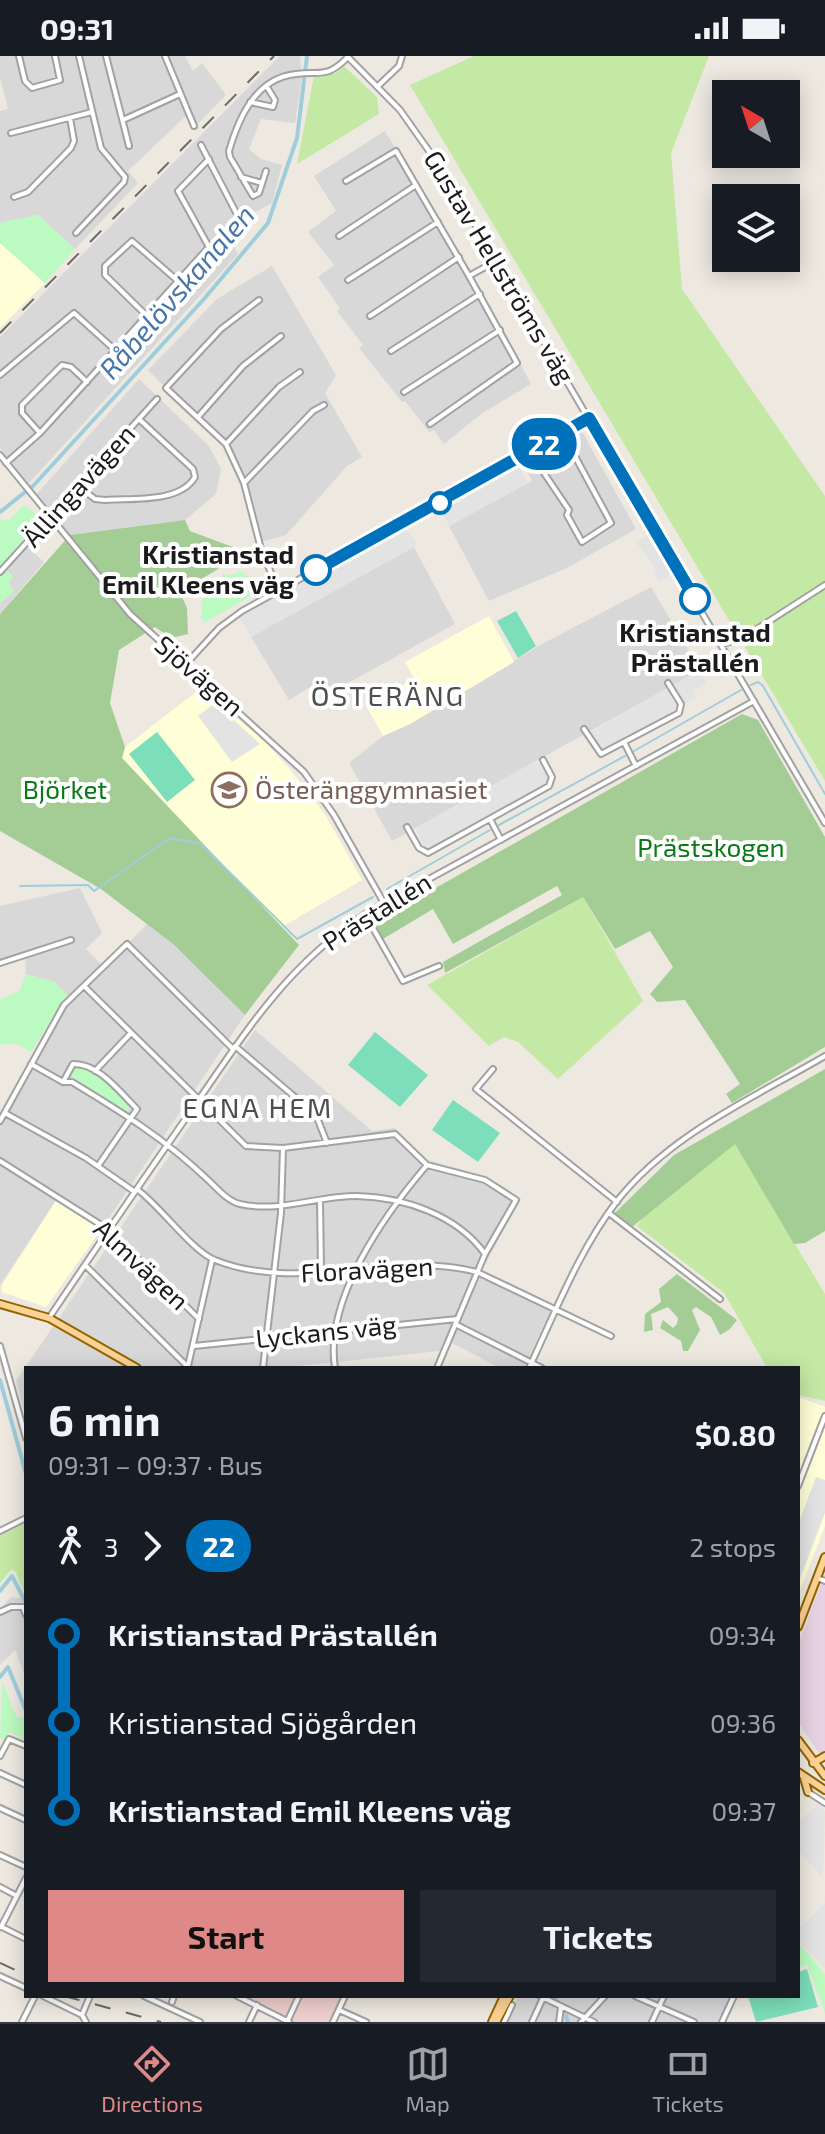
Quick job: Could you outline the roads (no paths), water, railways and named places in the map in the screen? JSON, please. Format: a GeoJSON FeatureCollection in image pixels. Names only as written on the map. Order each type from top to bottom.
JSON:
{"type":"FeatureCollection","features":[{"type":"Feature","properties":{"kind":"main road"},"geometry":{"type":"LineString","coordinates":[[0,1306],[11,1306],[49,1318],[133,1366]]}},
{"type":"Feature","properties":{"kind":"main road"},"geometry":{"type":"LineString","coordinates":[[800,1622],[825,1557]]}},
{"type":"Feature","properties":{"kind":"main road"},"geometry":{"type":"LineString","coordinates":[[800,1743],[825,1776]]}},
{"type":"Feature","properties":{"kind":"main road"},"geometry":{"type":"LineString","coordinates":[[813,1763],[825,1756]]}},
{"type":"Feature","properties":{"kind":"main road"},"geometry":{"type":"LineString","coordinates":[[800,1774],[825,1790]]}},
{"type":"Feature","properties":{"kind":"main road"},"geometry":{"type":"LineString","coordinates":[[800,1775],[808,1784],[808,1792]]}},
{"type":"Feature","properties":{"kind":"main road"},"geometry":{"type":"LineString","coordinates":[[494,2022],[506,1998]]}},
{"type":"Feature","properties":{"kind":"street"},"geometry":{"type":"LineString","coordinates":[[19,56],[25,81],[32,88],[60,80],[55,56]]}},
{"type":"Feature","properties":{"kind":"street"},"geometry":{"type":"LineString","coordinates":[[76,233],[124,182],[123,174],[104,154],[79,56]]}},
{"type":"Feature","properties":{"kind":"street"},"geometry":{"type":"LineString","coordinates":[[106,56],[129,146]]}},
{"type":"Feature","properties":{"kind":"street"},"geometry":{"type":"LineString","coordinates":[[165,56],[194,126]]}},
{"type":"Feature","properties":{"kind":"street"},"geometry":{"type":"LineString","coordinates":[[266,171],[253,196],[229,151],[241,115],[250,102],[288,75],[327,74],[347,56]]}},
{"type":"Feature","properties":{"kind":"street","name":"Gustav Hellströms väg"},"geometry":{"type":"LineString","coordinates":[[347,56],[378,86],[435,158],[825,823]]}},
{"type":"Feature","properties":{"kind":"street"},"geometry":{"type":"LineString","coordinates":[[378,86],[399,66],[402,56]]}},
{"type":"Feature","properties":{"kind":"street"},"geometry":{"type":"LineString","coordinates":[[250,102],[273,107],[275,100],[267,87]]}},
{"type":"Feature","properties":{"kind":"street"},"geometry":{"type":"LineString","coordinates":[[123,120],[180,94]]}},
{"type":"Feature","properties":{"kind":"street"},"geometry":{"type":"LineString","coordinates":[[11,133],[92,112]]}},
{"type":"Feature","properties":{"kind":"street"},"geometry":{"type":"LineString","coordinates":[[14,197],[28,192],[71,148],[74,141],[70,118]]}},
{"type":"Feature","properties":{"kind":"street"},"geometry":{"type":"LineString","coordinates":[[6,463],[40,433],[209,247],[243,226],[201,145]]}},
{"type":"Feature","properties":{"kind":"street"},"geometry":{"type":"LineString","coordinates":[[346,181],[396,151],[517,361],[516,366],[430,424]]}},
{"type":"Feature","properties":{"kind":"street"},"geometry":{"type":"LineString","coordinates":[[209,159],[178,191],[209,247]]}},
{"type":"Feature","properties":{"kind":"street"},"geometry":{"type":"LineString","coordinates":[[241,177],[262,183]]}},
{"type":"Feature","properties":{"kind":"street"},"geometry":{"type":"LineString","coordinates":[[339,236],[416,185]]}},
{"type":"Feature","properties":{"kind":"street"},"geometry":{"type":"LineString","coordinates":[[348,280],[438,222]]}},
{"type":"Feature","properties":{"kind":"street"},"geometry":{"type":"LineString","coordinates":[[146,315],[105,275],[105,266],[132,241],[178,281]]}},
{"type":"Feature","properties":{"kind":"street"},"geometry":{"type":"LineString","coordinates":[[370,316],[459,257]]}},
{"type":"Feature","properties":{"kind":"street"},"geometry":{"type":"LineString","coordinates":[[469,276],[496,261]]}},
{"type":"Feature","properties":{"kind":"street"},"geometry":{"type":"LineString","coordinates":[[391,351],[480,294]]}},
{"type":"Feature","properties":{"kind":"street"},"geometry":{"type":"LineString","coordinates":[[259,300],[221,329],[166,388],[226,444],[244,483],[261,549],[279,592]]}},
{"type":"Feature","properties":{"kind":"street"},"geometry":{"type":"LineString","coordinates":[[0,375],[74,313],[115,350]]}},
{"type":"Feature","properties":{"kind":"street"},"geometry":{"type":"LineString","coordinates":[[404,392],[500,330]]}},
{"type":"Feature","properties":{"kind":"street"},"geometry":{"type":"LineString","coordinates":[[198,417],[243,366],[281,336]]}},
{"type":"Feature","properties":{"kind":"street"},"geometry":{"type":"LineString","coordinates":[[40,433],[22,413],[22,405],[62,365],[71,367],[87,382]]}},
{"type":"Feature","properties":{"kind":"street"},"geometry":{"type":"LineString","coordinates":[[226,444],[279,387],[300,372]]}},
{"type":"Feature","properties":{"kind":"street","name":"Ällingavägen"},"geometry":{"type":"LineString","coordinates":[[0,572],[157,399]]}},
{"type":"Feature","properties":{"kind":"street"},"geometry":{"type":"LineString","coordinates":[[244,483],[313,411],[324,405]]}},
{"type":"Feature","properties":{"kind":"street"},"geometry":{"type":"LineString","coordinates":[[459,492],[589,418]]}},
{"type":"Feature","properties":{"kind":"street"},"geometry":{"type":"LineString","coordinates":[[78,486],[95,499],[105,500],[172,494],[191,485],[195,477],[193,469],[139,419]]}},
{"type":"Feature","properties":{"kind":"street"},"geometry":{"type":"LineString","coordinates":[[563,434],[611,523],[582,542],[567,515],[569,510],[544,473],[573,455]]}},
{"type":"Feature","properties":{"kind":"street","name":"Sjövägen"},"geometry":{"type":"LineString","coordinates":[[0,455],[130,614],[304,772],[334,815],[385,905]]}},
{"type":"Feature","properties":{"kind":"street"},"geometry":{"type":"LineString","coordinates":[[186,664],[230,620],[397,525]]}},
{"type":"Feature","properties":{"kind":"street"},"geometry":{"type":"LineString","coordinates":[[721,645],[746,636],[825,585]]}},
{"type":"Feature","properties":{"kind":"street"},"geometry":{"type":"LineString","coordinates":[[584,729],[601,754],[625,744],[679,713],[681,704],[668,683]]}},
{"type":"Feature","properties":{"kind":"street","name":"Prästallén"},"geometry":{"type":"LineString","coordinates":[[49,1318],[234,1047],[294,970],[317,948],[365,914],[754,701]]}},
{"type":"Feature","properties":{"kind":"street"},"geometry":{"type":"LineString","coordinates":[[625,744],[636,766]]}},
{"type":"Feature","properties":{"kind":"street"},"geometry":{"type":"LineString","coordinates":[[407,827],[419,848],[428,853],[549,786],[552,777],[543,760]]}},
{"type":"Feature","properties":{"kind":"street"},"geometry":{"type":"LineString","coordinates":[[490,819],[501,840]]}},
{"type":"Feature","properties":{"kind":"street"},"geometry":{"type":"LineString","coordinates":[[365,914],[403,981],[439,966]]}},
{"type":"Feature","properties":{"kind":"street"},"geometry":{"type":"LineString","coordinates":[[0,963],[71,940]]}},
{"type":"Feature","properties":{"kind":"street"},"geometry":{"type":"LineString","coordinates":[[0,1121],[64,1005],[127,944],[234,1047],[316,1115],[327,1143]]}},
{"type":"Feature","properties":{"kind":"street"},"geometry":{"type":"LineString","coordinates":[[84,986],[246,1146],[283,1148],[395,1134],[427,1165],[485,1180],[516,1200],[485,1254],[438,1366]]}},
{"type":"Feature","properties":{"kind":"street"},"geometry":{"type":"LineString","coordinates":[[95,1071],[131,1033]]}},
{"type":"Feature","properties":{"kind":"street"},"geometry":{"type":"LineString","coordinates":[[530,1366],[617,1202],[675,1145],[825,1056]]}},
{"type":"Feature","properties":{"kind":"street"},"geometry":{"type":"LineString","coordinates":[[63,1082],[75,1063],[95,1071],[137,1109],[98,1166]]}},
{"type":"Feature","properties":{"kind":"street"},"geometry":{"type":"LineString","coordinates":[[31,1064],[63,1082],[72,1082],[131,1117],[169,1143],[230,1200],[281,1206],[357,1196],[395,1202],[448,1218],[470,1233],[485,1254]]}},
{"type":"Feature","properties":{"kind":"street"},"geometry":{"type":"LineString","coordinates":[[493,1069],[476,1089],[617,1202]]}},
{"type":"Feature","properties":{"kind":"street"},"geometry":{"type":"LineString","coordinates":[[5,1113],[136,1191],[212,1260],[188,1366]]}},
{"type":"Feature","properties":{"kind":"street"},"geometry":{"type":"LineString","coordinates":[[263,1366],[281,1206],[283,1148]]}},
{"type":"Feature","properties":{"kind":"street","name":"Almvägen"},"geometry":{"type":"LineString","coordinates":[[0,1161],[109,1230],[199,1319]]}},
{"type":"Feature","properties":{"kind":"street"},"geometry":{"type":"LineString","coordinates":[[335,1366],[336,1331],[358,1267],[395,1202],[427,1165]]}},
{"type":"Feature","properties":{"kind":"street"},"geometry":{"type":"LineString","coordinates":[[320,1200],[321,1271]]}},
{"type":"Feature","properties":{"kind":"street"},"geometry":{"type":"LineString","coordinates":[[609,1213],[720,1299]]}},
{"type":"Feature","properties":{"kind":"street","name":"Floravägen"},"geometry":{"type":"LineString","coordinates":[[212,1260],[273,1273],[358,1267],[455,1266],[477,1272],[611,1336]]}},
{"type":"Feature","properties":{"kind":"street"},"geometry":{"type":"LineString","coordinates":[[85,1265],[187,1366]]}},
{"type":"Feature","properties":{"kind":"street"},"geometry":{"type":"LineString","coordinates":[[456,1322],[539,1366]]}},
{"type":"Feature","properties":{"kind":"street","name":"Lyckans väg"},"geometry":{"type":"LineString","coordinates":[[194,1346],[456,1322]]}},
{"type":"Feature","properties":{"kind":"street"},"geometry":{"type":"LineString","coordinates":[[0,1346],[2,1362],[24,1431]]}},
{"type":"Feature","properties":{"kind":"street"},"geometry":{"type":"LineString","coordinates":[[800,1481],[825,1416]]}},
{"type":"Feature","properties":{"kind":"street"},"geometry":{"type":"LineString","coordinates":[[0,1531],[24,1519]]}},
{"type":"Feature","properties":{"kind":"street"},"geometry":{"type":"LineString","coordinates":[[817,1578],[825,1581]]}},
{"type":"Feature","properties":{"kind":"street"},"geometry":{"type":"LineString","coordinates":[[0,1612],[11,1607],[23,1607],[24,1610]]}},
{"type":"Feature","properties":{"kind":"street"},"geometry":{"type":"LineString","coordinates":[[0,1756],[9,1739],[24,1745]]}},
{"type":"Feature","properties":{"kind":"street"},"geometry":{"type":"LineString","coordinates":[[0,1773],[24,1784]]}},
{"type":"Feature","properties":{"kind":"street"},"geometry":{"type":"LineString","coordinates":[[808,1792],[825,1803]]}},
{"type":"Feature","properties":{"kind":"street"},"geometry":{"type":"LineString","coordinates":[[0,1808],[24,1819]]}},
{"type":"Feature","properties":{"kind":"street"},"geometry":{"type":"LineString","coordinates":[[0,1855],[24,1866]]}},
{"type":"Feature","properties":{"kind":"street"},"geometry":{"type":"LineString","coordinates":[[24,1882],[1,1926],[24,1938]]}},
{"type":"Feature","properties":{"kind":"street"},"geometry":{"type":"LineString","coordinates":[[0,1887],[17,1896]]}},
{"type":"Feature","properties":{"kind":"street"},"geometry":{"type":"LineString","coordinates":[[0,1976],[24,1987]]}},
{"type":"Feature","properties":{"kind":"street"},"geometry":{"type":"LineString","coordinates":[[22,2022],[34,1998]]}},
{"type":"Feature","properties":{"kind":"street"},"geometry":{"type":"LineString","coordinates":[[47,1998],[82,2015],[86,2022]]}},
{"type":"Feature","properties":{"kind":"street"},"geometry":{"type":"LineString","coordinates":[[82,2015],[89,1998]]}},
{"type":"Feature","properties":{"kind":"street"},"geometry":{"type":"LineString","coordinates":[[148,1998],[200,2022]]}},
{"type":"Feature","properties":{"kind":"street"},"geometry":{"type":"LineString","coordinates":[[241,1998],[288,2022],[298,1998]]}},
{"type":"Feature","properties":{"kind":"street"},"geometry":{"type":"LineString","coordinates":[[333,2022],[344,1998]]}},
{"type":"Feature","properties":{"kind":"street"},"geometry":{"type":"LineString","coordinates":[[532,2022],[542,1998]]}},
{"type":"Feature","properties":{"kind":"street"},"geometry":{"type":"LineString","coordinates":[[544,1998],[582,2020],[594,2022]]}},
{"type":"Feature","properties":{"kind":"street"},"geometry":{"type":"LineString","coordinates":[[582,2020],[603,1998]]}},
{"type":"Feature","properties":{"kind":"street"},"geometry":{"type":"LineString","coordinates":[[639,1998],[694,2022]]}},
{"type":"Feature","properties":{"kind":"street"},"geometry":{"type":"LineString","coordinates":[[652,2022],[663,1998]]}},
{"type":"Feature","properties":{"kind":"street"},"geometry":{"type":"LineString","coordinates":[[722,2022],[732,1998]]}},
{"type":"Feature","properties":{"kind":"street"},"geometry":{"type":"LineString","coordinates":[[249,2022],[257,2005]]}},
{"type":"Feature","properties":{"kind":"street"},"geometry":{"type":"LineString","coordinates":[[504,2022],[512,2005]]}},
{"type":"Feature","properties":{"kind":"street"},"geometry":{"type":"LineString","coordinates":[[559,2022],[561,2007]]}},
{"type":"Feature","properties":{"kind":"street"},"geometry":{"type":"LineString","coordinates":[[339,2010],[366,2022]]}},
{"type":"Feature","properties":{"kind":"waterway","name":"Råbelövskanalen"},"geometry":{"type":"LineString","coordinates":[[0,512],[34,485],[204,299],[268,223],[297,138],[307,56]]}},
{"type":"Feature","properties":{"kind":"waterway"},"geometry":{"type":"LineString","coordinates":[[751,685],[758,682],[763,686],[825,794]]}},
{"type":"Feature","properties":{"kind":"waterway"},"geometry":{"type":"LineString","coordinates":[[634,751],[741,690]]}},
{"type":"Feature","properties":{"kind":"waterway"},"geometry":{"type":"LineString","coordinates":[[499,825],[625,756]]}},
{"type":"Feature","properties":{"kind":"waterway"},"geometry":{"type":"LineString","coordinates":[[387,889],[490,830]]}},
{"type":"Feature","properties":{"kind":"waterway"},"geometry":{"type":"LineString","coordinates":[[20,886],[88,885],[94,891],[170,838],[201,844],[297,939],[373,897]]}},
{"type":"Feature","properties":{"kind":"waterway","name":"Råbelövskanalen"},"geometry":{"type":"LineString","coordinates":[[0,1380],[24,1467]]}},
{"type":"Feature","properties":{"kind":"waterway"},"geometry":{"type":"LineString","coordinates":[[0,1591],[12,1576],[24,1599]]}},
{"type":"Feature","properties":{"kind":"waterway"},"geometry":{"type":"LineString","coordinates":[[0,1677],[8,1667],[24,1706]]}},
{"type":"Feature","properties":{"kind":"waterway"},"geometry":{"type":"LineString","coordinates":[[554,1998],[558,2002]]}},
{"type":"Feature","properties":{"kind":"waterway"},"geometry":{"type":"LineString","coordinates":[[566,2016],[568,2022]]}},
{"type":"Feature","properties":{"kind":"railway"},"geometry":{"type":"LineString","coordinates":[[0,333],[274,56]]}},
{"type":"Feature","properties":{"kind":"railway"},"geometry":{"type":"LineString","coordinates":[[0,1963],[24,1974]]}},
{"type":"Feature","properties":{"kind":"railway"},"geometry":{"type":"LineString","coordinates":[[71,1998],[161,2022]]}},
{"type":"Feature","properties":{"kind":"place","name":"Kristianstad Emil Kleens väg"},"geometry":{"type":"Point","coordinates":[316,570]}},
{"type":"Feature","properties":{"kind":"place","name":"Kristianstad Prästallén"},"geometry":{"type":"Point","coordinates":[695,599]}},
{"type":"Feature","properties":{"kind":"place","name":"Österänggymnasiet"},"geometry":{"type":"Point","coordinates":[229,790]}},
{"type":"Feature","properties":{"kind":"district","name":"ÖSTERÄNG"},"geometry":{"type":"Point","coordinates":[388,696]}},
{"type":"Feature","properties":{"kind":"district","name":"EGNA HEM"},"geometry":{"type":"Point","coordinates":[258,1108]}},
{"type":"Feature","properties":{"kind":"park label","name":"Björket"},"geometry":{"type":"Point","coordinates":[65,790]}},
{"type":"Feature","properties":{"kind":"park label","name":"Prästskogen"},"geometry":{"type":"Point","coordinates":[711,848]}}]}
